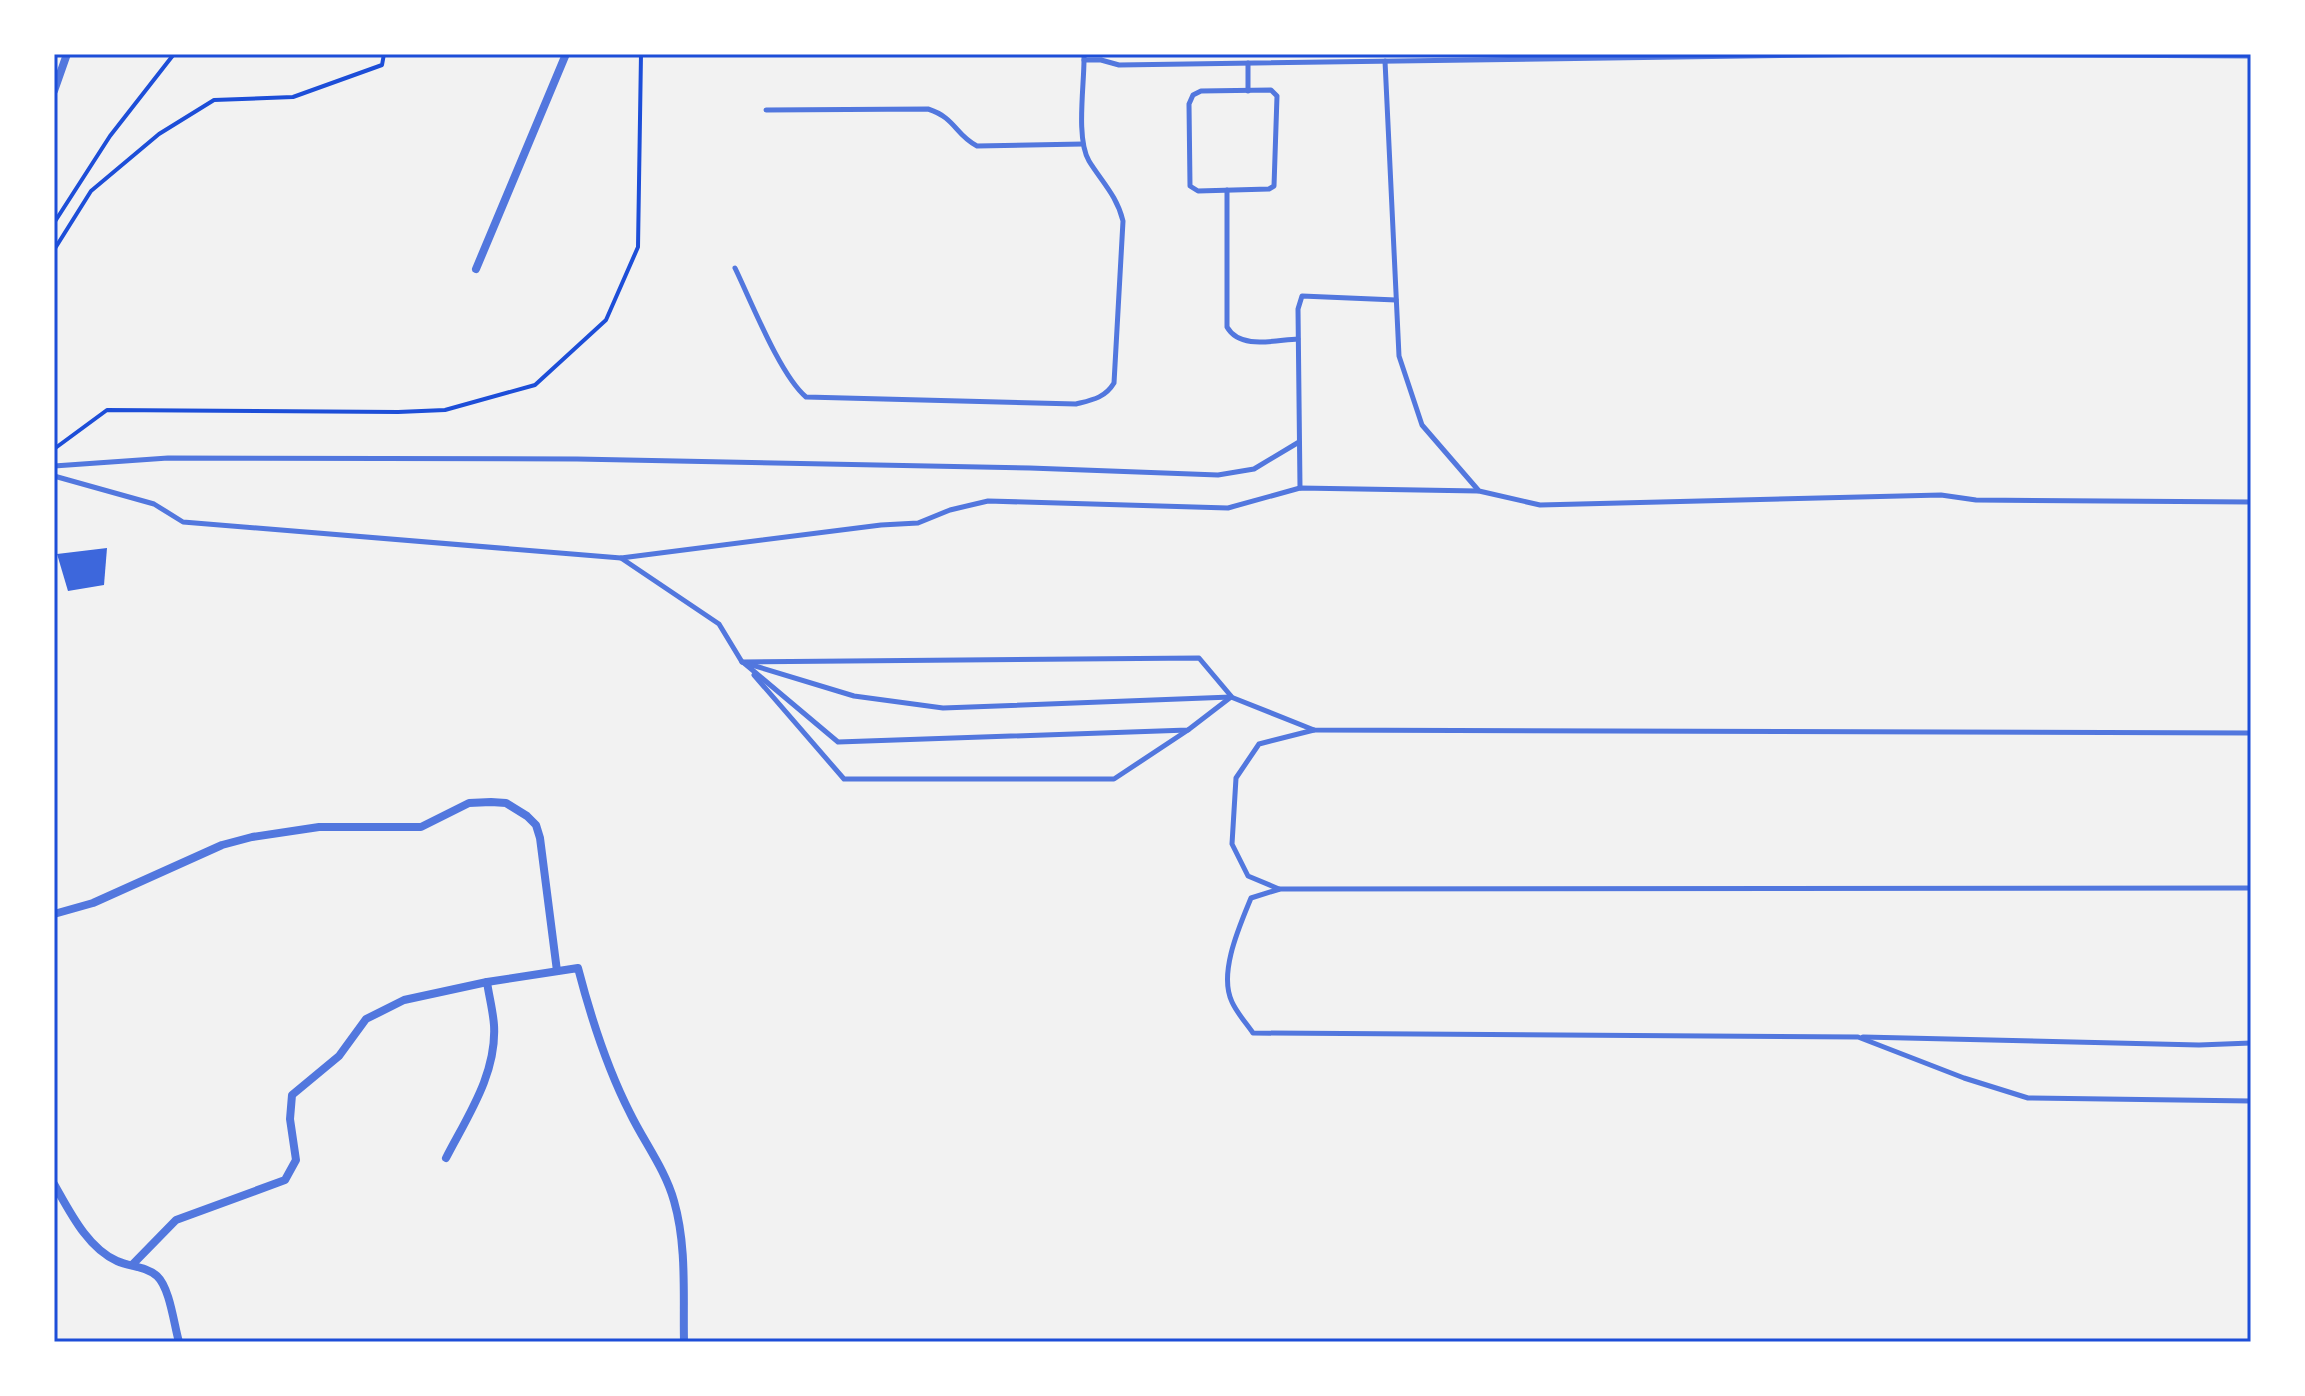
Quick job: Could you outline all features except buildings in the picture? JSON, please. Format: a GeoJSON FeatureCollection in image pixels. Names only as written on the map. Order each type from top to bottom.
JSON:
{"type":"FeatureCollection","features":[{"type":"Feature","properties":{"kind":"street"},"geometry":{"type":"LineString","coordinates":[[54,91],[67,54]]}},
{"type":"Feature","properties":{"kind":"street"},"geometry":{"type":"LineString","coordinates":[[476,269],[566,54]]}},
{"type":"Feature","properties":{"kind":"street"},"geometry":{"type":"LineString","coordinates":[[54,914],[93,903],[222,845],[252,837],[319,827],[421,827],[469,803],[506,803],[536,825],[540,838],[557,971]]}},
{"type":"Feature","properties":{"kind":"street"},"geometry":{"type":"LineString","coordinates":[[132,1265],[176,1220],[285,1180],[296,1160],[290,1119],[292,1095],[339,1056],[366,1019],[404,1000],[487,982],[578,968],[594,1031],[610,1070],[670,1188],[680,1230],[684,1342]]}},
{"type":"Feature","properties":{"kind":"street"},"geometry":{"type":"LineString","coordinates":[[446,1158],[485,1082],[494,1027],[487,982]]}},
{"type":"Feature","properties":{"kind":"street"},"geometry":{"type":"LineString","coordinates":[[54,1184],[94,1244],[112,1259],[156,1275],[161,1281],[179,1342]]}},
{"type":"Feature","properties":{"kind":"lane"},"geometry":{"type":"LineString","coordinates":[[1345,54],[1345,62]]}},
{"type":"Feature","properties":{"kind":"lane"},"geometry":{"type":"LineString","coordinates":[[735,268],[789,378],[806,397],[1067,405],[1096,400],[1108,393],[1114,383],[1123,221],[1119,206],[1089,161],[1083,144],[1084,57],[1119,65],[1888,54],[2251,56]]}},
{"type":"Feature","properties":{"kind":"lane"},"geometry":{"type":"LineString","coordinates":[[1385,61],[1399,356],[1422,425],[1479,491]]}},
{"type":"Feature","properties":{"kind":"lane"},"geometry":{"type":"LineString","coordinates":[[1248,63],[1248,91]]}},
{"type":"Feature","properties":{"kind":"lane"},"geometry":{"type":"LineString","coordinates":[[1271,90],[1277,96],[1274,186],[1269,189],[1227,190],[1198,191],[1190,186],[1189,104],[1193,95],[1201,91],[1271,90]]}},
{"type":"Feature","properties":{"kind":"lane"},"geometry":{"type":"LineString","coordinates":[[766,110],[928,109],[948,117],[966,141],[977,146],[1083,144]]}},
{"type":"Feature","properties":{"kind":"lane"},"geometry":{"type":"LineString","coordinates":[[1227,190],[1227,327],[1232,336],[1242,341],[1298,339]]}},
{"type":"Feature","properties":{"kind":"lane"},"geometry":{"type":"LineString","coordinates":[[1300,488],[1298,309],[1302,296],[1396,300]]}},
{"type":"Feature","properties":{"kind":"lane"},"geometry":{"type":"LineString","coordinates":[[54,466],[168,458],[577,459],[1218,475],[1254,469],[1299,442]]}},
{"type":"Feature","properties":{"kind":"lane"},"geometry":{"type":"LineString","coordinates":[[54,476],[154,504],[183,522],[621,558],[918,523],[950,510],[988,501],[1228,508],[1300,488],[1479,491],[1540,505],[1941,495],[1976,500],[2251,502]]}},
{"type":"Feature","properties":{"kind":"lane"},"geometry":{"type":"LineString","coordinates":[[621,558],[719,624],[742,662],[844,779],[1114,779],[1231,697]]}},
{"type":"Feature","properties":{"kind":"lane"},"geometry":{"type":"LineString","coordinates":[[742,662],[1199,658],[1231,697]]}},
{"type":"Feature","properties":{"kind":"lane"},"geometry":{"type":"LineString","coordinates":[[742,662],[854,696],[943,708],[1231,697],[1314,730]]}},
{"type":"Feature","properties":{"kind":"lane"},"geometry":{"type":"LineString","coordinates":[[742,662],[838,742],[1188,730]]}},
{"type":"Feature","properties":{"kind":"lane"},"geometry":{"type":"LineString","coordinates":[[1280,889],[1248,876],[1232,844],[1236,778],[1259,744],[1314,730],[2251,733]]}},
{"type":"Feature","properties":{"kind":"lane"},"geometry":{"type":"LineString","coordinates":[[2251,888],[1280,889],[1251,898],[1236,934],[1228,970],[1230,1000],[1253,1033],[1858,1037],[2199,1045],[2251,1043]]}},
{"type":"Feature","properties":{"kind":"lane"},"geometry":{"type":"LineString","coordinates":[[1858,1037],[1964,1078],[2028,1098],[2251,1101]]}},
{"type":"Feature","properties":{"kind":"path"},"geometry":{"type":"LineString","coordinates":[[54,223],[110,136],[174,54]]}},
{"type":"Feature","properties":{"kind":"path"},"geometry":{"type":"LineString","coordinates":[[54,250],[91,191],[159,134],[214,100],[293,97],[382,65],[384,54]]}},
{"type":"Feature","properties":{"kind":"path"},"geometry":{"type":"LineString","coordinates":[[54,449],[107,410],[445,410],[535,385],[606,320],[638,247],[641,54]]}}]}
